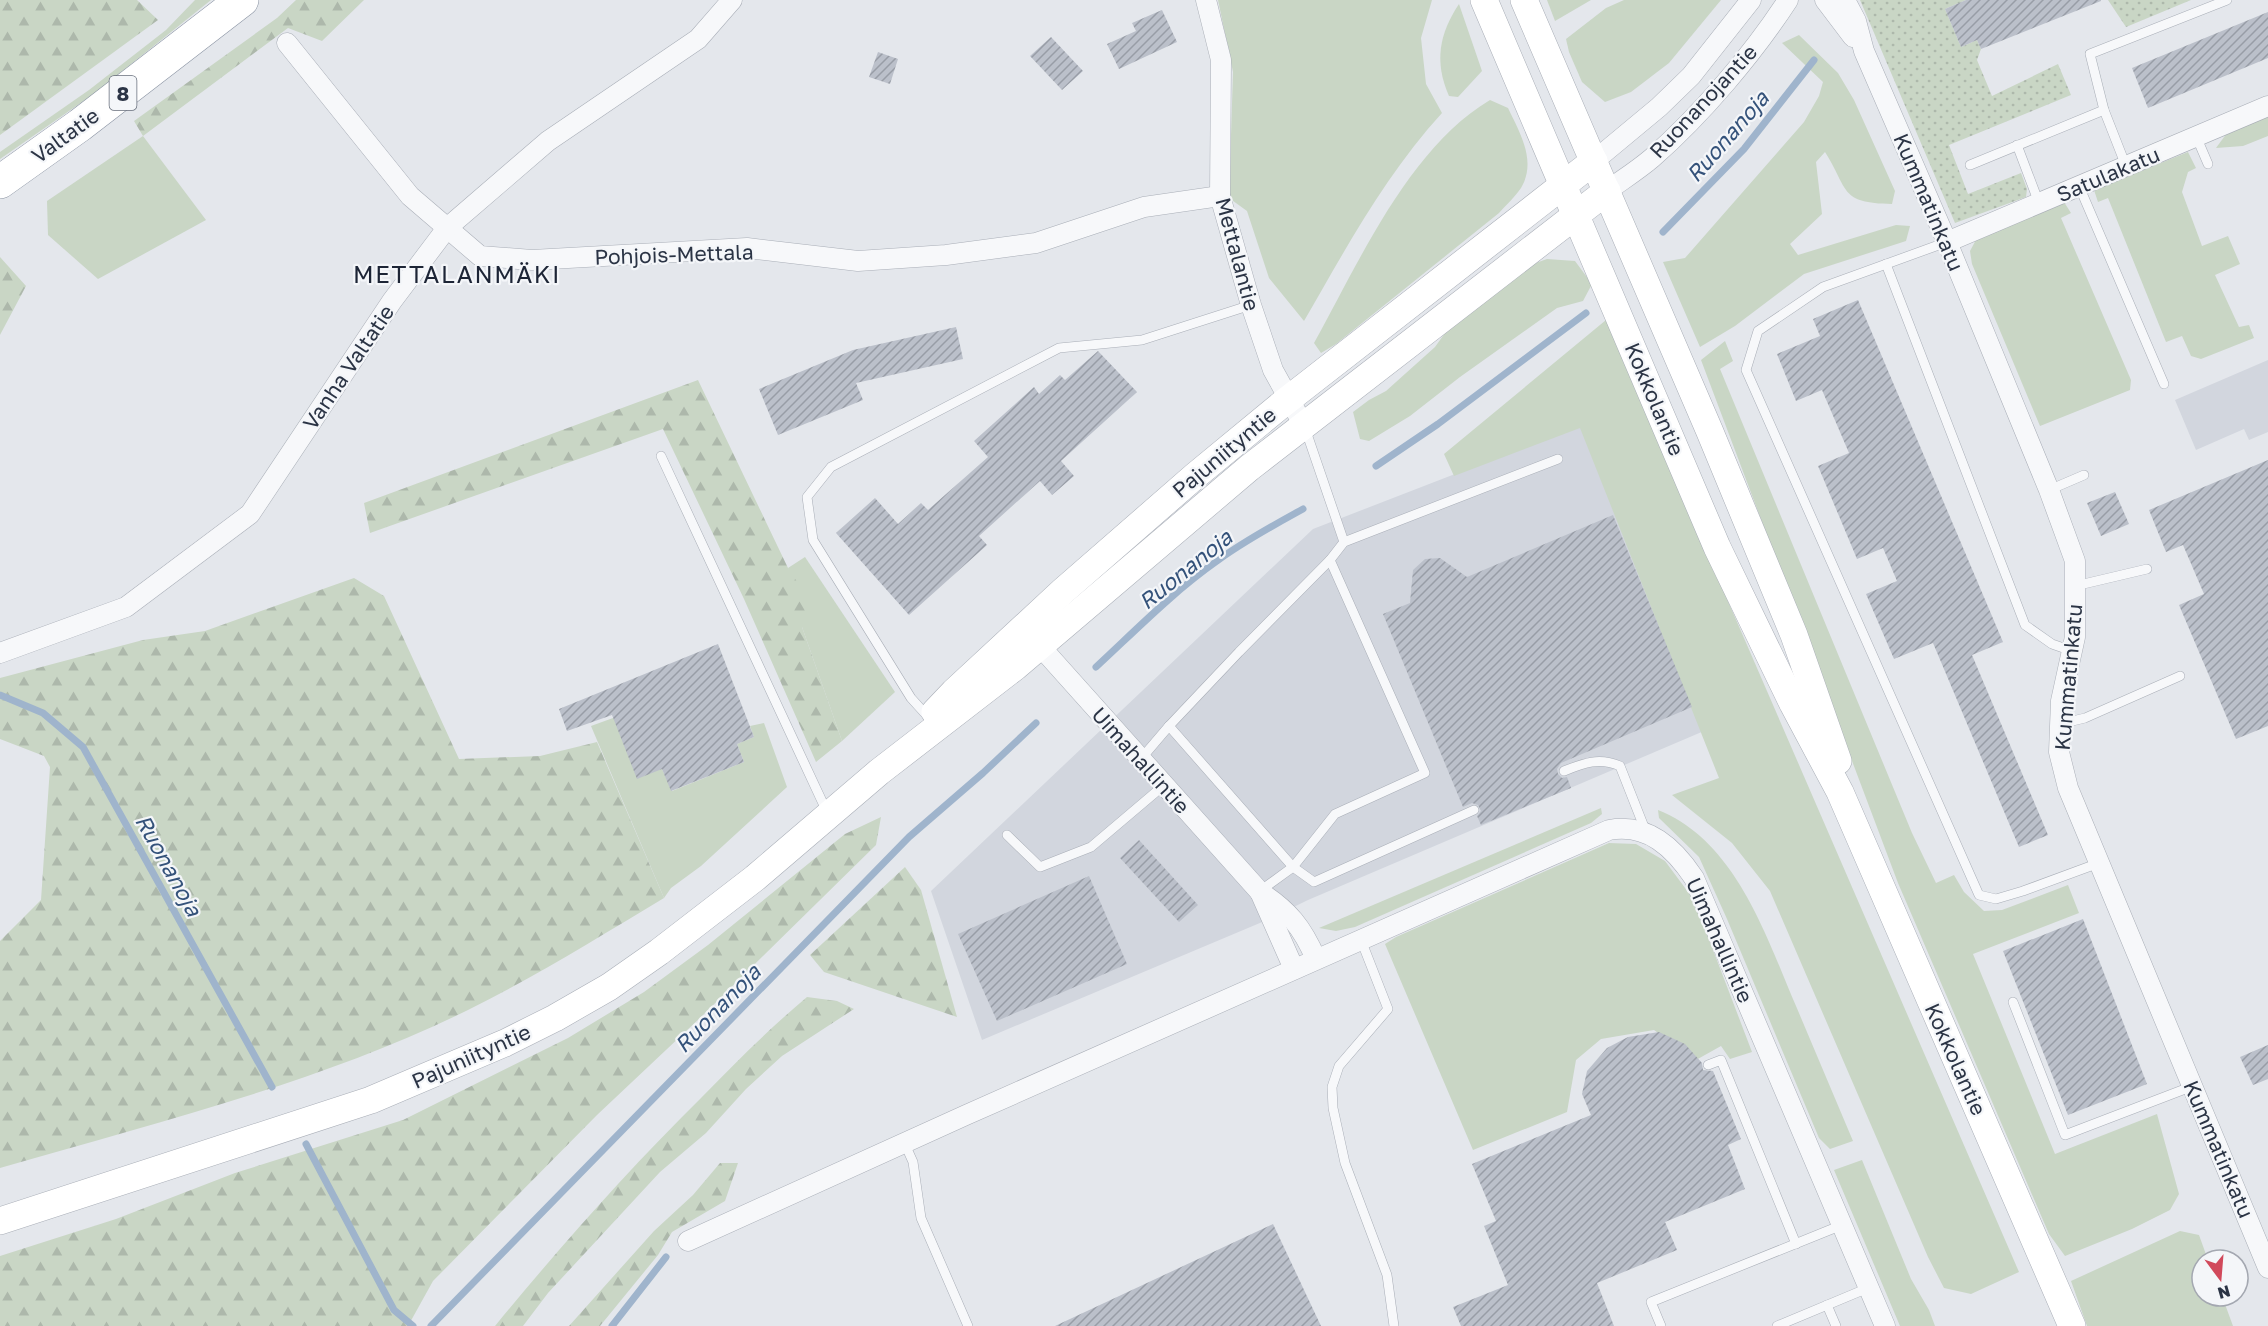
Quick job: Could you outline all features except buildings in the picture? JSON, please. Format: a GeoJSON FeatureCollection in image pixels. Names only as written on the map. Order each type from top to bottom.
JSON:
{"type":"FeatureCollection","features":[{"type":"Feature","properties":{"kind":"highway","name":"Valtatie"},"geometry":{"type":"LineString","coordinates":[[0,182],[109,104],[243,0]]}},
{"type":"Feature","properties":{"kind":"street","name":"Vanha Valtatie"},"geometry":{"type":"LineString","coordinates":[[0,653],[126,608],[250,514],[392,301],[447,228],[548,141],[698,39],[732,0]]}},
{"type":"Feature","properties":{"kind":"street","name":"Mettalantie"},"geometry":{"type":"LineString","coordinates":[[1206,0],[1221,60],[1220,196],[1251,305],[1273,370],[1304,426]]}},
{"type":"Feature","properties":{"kind":"street","name":"Kokkolantie"},"geometry":{"type":"LineString","coordinates":[[1484,0],[1717,547],[1793,704],[1840,792],[2072,1326]]}},
{"type":"Feature","properties":{"kind":"street","name":"Kokkolantie"},"geometry":{"type":"LineString","coordinates":[[1524,0],[1794,635],[1838,757],[1840,792]]}},
{"type":"Feature","properties":{"kind":"street","name":"Ruonanojantie"},"geometry":{"type":"LineString","coordinates":[[1594,161],[1659,107],[1691,76],[1751,0]]}},
{"type":"Feature","properties":{"kind":"street","name":"Ruonanojantie"},"geometry":{"type":"LineString","coordinates":[[1607,191],[1652,157],[1706,104],[1754,48],[1788,0]]}},
{"type":"Feature","properties":{"kind":"street","name":"Kummatinkatu"},"geometry":{"type":"LineString","coordinates":[[1825,0],[1864,51]]}},
{"type":"Feature","properties":{"kind":"street","name":"Kummatinkatu"},"geometry":{"type":"LineString","coordinates":[[1845,0],[1856,21],[1864,51],[1947,242],[2049,490],[2075,561],[2075,637],[2061,701],[2059,752],[2068,788],[2268,1268]]}},
{"type":"Feature","properties":{"kind":"street","name":"Pohjois-Mettala"},"geometry":{"type":"LineString","coordinates":[[287,43],[410,196],[480,256],[532,260],[747,248],[858,261],[946,255],[1036,243],[1144,207],[1220,196]]}},
{"type":"Feature","properties":{"kind":"street","name":"Satulakatu"},"geometry":{"type":"LineString","coordinates":[[1947,242],[2268,106]]}},
{"type":"Feature","properties":{"kind":"street","name":"Pajuniityntie"},"geometry":{"type":"LineString","coordinates":[[1032,637],[1196,476],[1289,399],[1594,161]]}},
{"type":"Feature","properties":{"kind":"street","name":"Pajuniityntie"},"geometry":{"type":"LineString","coordinates":[[0,1221],[371,1100],[505,1043],[609,987],[755,879],[830,817],[934,722],[954,692],[1032,637],[1607,191]]}},
{"type":"Feature","properties":{"kind":"street","name":"Uimahallintie"},"geometry":{"type":"LineString","coordinates":[[1032,637],[1260,892],[1288,913],[1307,940],[1316,959]]}},
{"type":"Feature","properties":{"kind":"street","name":"Uimahallintie"},"geometry":{"type":"LineString","coordinates":[[1260,892],[1294,969],[1610,830],[1633,829],[1647,834],[1672,850],[1685,864],[1701,891],[1885,1326]]}},
{"type":"Feature","properties":{"kind":"street"},"geometry":{"type":"LineString","coordinates":[[688,1240],[1294,969]]}},
{"type":"Feature","properties":{"kind":"lane"},"geometry":{"type":"LineString","coordinates":[[2126,166],[2104,110],[2090,54],[2227,0]]}},
{"type":"Feature","properties":{"kind":"lane"},"geometry":{"type":"LineString","coordinates":[[1970,165],[2104,110]]}},
{"type":"Feature","properties":{"kind":"lane"},"geometry":{"type":"LineString","coordinates":[[2196,136],[2208,164]]}},
{"type":"Feature","properties":{"kind":"lane"},"geometry":{"type":"LineString","coordinates":[[2017,145],[2039,203]]}},
{"type":"Feature","properties":{"kind":"lane"},"geometry":{"type":"LineString","coordinates":[[2079,186],[2164,384]]}},
{"type":"Feature","properties":{"kind":"lane"},"geometry":{"type":"LineString","coordinates":[[1947,242],[1823,287],[1758,331],[1746,370],[1979,895],[1996,899],[2099,863]]}},
{"type":"Feature","properties":{"kind":"lane"},"geometry":{"type":"LineString","coordinates":[[1886,264],[2025,625],[2052,644],[2072,651]]}},
{"type":"Feature","properties":{"kind":"lane"},"geometry":{"type":"LineString","coordinates":[[934,722],[911,698],[813,540],[807,497],[831,466],[1059,348],[1142,340],[1251,305]]}},
{"type":"Feature","properties":{"kind":"lane"},"geometry":{"type":"LineString","coordinates":[[1304,426],[1344,542]]}},
{"type":"Feature","properties":{"kind":"lane"},"geometry":{"type":"LineString","coordinates":[[661,456],[812,783],[830,817]]}},
{"type":"Feature","properties":{"kind":"lane"},"geometry":{"type":"LineString","coordinates":[[1140,760],[1239,652],[1330,560],[1344,542],[1558,459]]}},
{"type":"Feature","properties":{"kind":"lane"},"geometry":{"type":"LineString","coordinates":[[2049,490],[2084,475]]}},
{"type":"Feature","properties":{"kind":"lane"},"geometry":{"type":"LineString","coordinates":[[1260,892],[1293,867],[1335,814],[1425,773],[1330,560]]}},
{"type":"Feature","properties":{"kind":"lane"},"geometry":{"type":"LineString","coordinates":[[2075,586],[2147,568]]}},
{"type":"Feature","properties":{"kind":"lane"},"geometry":{"type":"LineString","coordinates":[[2060,724],[2085,717],[2180,676]]}},
{"type":"Feature","properties":{"kind":"lane"},"geometry":{"type":"LineString","coordinates":[[1169,726],[1293,867],[1314,882],[1474,810]]}},
{"type":"Feature","properties":{"kind":"lane"},"geometry":{"type":"LineString","coordinates":[[1564,771],[1593,760],[1608,761],[1620,766],[1647,834]]}},
{"type":"Feature","properties":{"kind":"lane"},"geometry":{"type":"LineString","coordinates":[[1006,835],[1040,867],[1091,847],[1163,786]]}},
{"type":"Feature","properties":{"kind":"lane"},"geometry":{"type":"LineString","coordinates":[[1361,940],[1388,1009],[1339,1066],[1332,1087],[1333,1108],[1345,1163],[1387,1275],[1394,1326]]}},
{"type":"Feature","properties":{"kind":"lane"},"geometry":{"type":"LineString","coordinates":[[2013,1002],[2065,1135],[2193,1086]]}},
{"type":"Feature","properties":{"kind":"lane"},"geometry":{"type":"LineString","coordinates":[[1708,1065],[1721,1060],[1796,1244]]}},
{"type":"Feature","properties":{"kind":"lane"},"geometry":{"type":"LineString","coordinates":[[904,1142],[914,1162],[921,1218],[968,1326]]}},
{"type":"Feature","properties":{"kind":"lane"},"geometry":{"type":"LineString","coordinates":[[1660,1326],[1651,1302],[1842,1225]]}},
{"type":"Feature","properties":{"kind":"lane"},"geometry":{"type":"LineString","coordinates":[[1777,1326],[1868,1288]]}},
{"type":"Feature","properties":{"kind":"lane"},"geometry":{"type":"LineString","coordinates":[[1827,1305],[1836,1326]]}},
{"type":"Feature","properties":{"kind":"shaded area"},"geometry":{"type":"Polygon","coordinates":[[[2268,360],[2268,432],[2249,440],[2244,429],[2196,450],[2175,400],[2268,360]]]}},
{"type":"Feature","properties":{"kind":"shaded area"},"geometry":{"type":"Polygon","coordinates":[[[1584,424],[1711,728],[1308,900],[1267,920],[982,1040],[931,891],[1313,529],[1584,424]]]}},
{"type":"Feature","properties":{"kind":"green space"},"geometry":{"type":"Polygon","coordinates":[[[0,0],[137,0],[158,20],[0,135],[0,0]]]}},
{"type":"Feature","properties":{"kind":"green space"},"geometry":{"type":"Polygon","coordinates":[[[195,0],[211,0],[95,93],[0,159],[0,152],[89,90],[166,30],[195,0]]]}},
{"type":"Feature","properties":{"kind":"green space"},"geometry":{"type":"Polygon","coordinates":[[[296,0],[364,0],[322,41],[288,28],[143,136],[134,121],[277,18],[296,0]]]}},
{"type":"Feature","properties":{"kind":"green space"},"geometry":{"type":"Polygon","coordinates":[[[1218,0],[1432,0],[1421,38],[1426,84],[1442,113],[1385,187],[1304,321],[1269,278],[1247,211],[1229,198],[1233,72],[1218,0]]]}},
{"type":"Feature","properties":{"kind":"green space"},"geometry":{"type":"Polygon","coordinates":[[[1547,0],[1591,0],[1555,21],[1547,0]]]}},
{"type":"Feature","properties":{"kind":"green space"},"geometry":{"type":"Polygon","coordinates":[[[1624,0],[1721,0],[1669,63],[1631,92],[1605,102],[1582,82],[1566,39],[1606,8],[1624,0]]]}},
{"type":"Feature","properties":{"kind":"green space"},"geometry":{"type":"Polygon","coordinates":[[[1860,0],[1966,0],[1945,9],[1961,47],[1977,40],[1981,49],[1977,60],[1992,96],[2058,64],[2071,95],[1949,145],[1968,194],[2021,173],[2027,189],[2026,197],[1955,223],[1860,0]]]}},
{"type":"Feature","properties":{"kind":"green space"},"geometry":{"type":"Polygon","coordinates":[[[2108,0],[2191,0],[2126,27],[2108,0]]]}},
{"type":"Feature","properties":{"kind":"green space"},"geometry":{"type":"Polygon","coordinates":[[[1459,4],[1482,71],[1458,97],[1449,96],[1441,72],[1440,60],[1443,37],[1459,4]]]}},
{"type":"Feature","properties":{"kind":"green space"},"geometry":{"type":"Polygon","coordinates":[[[1799,35],[1838,73],[1854,100],[1895,191],[1892,204],[1863,201],[1854,197],[1843,185],[1825,152],[1816,162],[1822,214],[1790,244],[1798,255],[1896,225],[1910,226],[1906,241],[1804,274],[1735,326],[1700,347],[1663,262],[1685,258],[1804,122],[1819,96],[1823,82],[1782,43],[1799,35]]]}},
{"type":"Feature","properties":{"kind":"green space"},"geometry":{"type":"Polygon","coordinates":[[[1490,100],[1508,108],[1522,137],[1527,168],[1526,178],[1521,188],[1499,213],[1336,344],[1321,353],[1314,343],[1388,209],[1435,147],[1461,121],[1490,100]]]}},
{"type":"Feature","properties":{"kind":"green space"},"geometry":{"type":"Polygon","coordinates":[[[2268,116],[2268,136],[2243,146],[2216,148],[2227,133],[2268,116]]]}},
{"type":"Feature","properties":{"kind":"green space"},"geometry":{"type":"Polygon","coordinates":[[[143,136],[206,220],[98,279],[48,235],[47,201],[143,136]]]}},
{"type":"Feature","properties":{"kind":"green space"},"geometry":{"type":"Polygon","coordinates":[[[2188,152],[2196,168],[2188,172],[2182,192],[2202,246],[2228,236],[2240,264],[2215,275],[2239,327],[2249,325],[2254,338],[2201,359],[2191,356],[2182,336],[2166,342],[2108,198],[2098,202],[2094,190],[2188,152]]]}},
{"type":"Feature","properties":{"kind":"green space"},"geometry":{"type":"Polygon","coordinates":[[[2064,202],[2071,213],[2061,218],[2131,380],[2130,390],[2040,426],[1972,264],[1970,251],[1977,238],[2064,202]]]}},
{"type":"Feature","properties":{"kind":"green space"},"geometry":{"type":"Polygon","coordinates":[[[0,257],[26,286],[0,335],[0,257]]]}},
{"type":"Feature","properties":{"kind":"green space"},"geometry":{"type":"Polygon","coordinates":[[[1547,259],[1575,261],[1592,284],[1583,301],[1557,308],[1460,377],[1410,416],[1369,441],[1360,439],[1353,412],[1386,391],[1435,347],[1450,326],[1522,268],[1547,259]]]}},
{"type":"Feature","properties":{"kind":"green space"},"geometry":{"type":"Polygon","coordinates":[[[1606,320],[2019,1272],[1971,1294],[1944,1288],[1928,1257],[1770,891],[1732,843],[1672,795],[1719,778],[1580,428],[1454,476],[1444,454],[1606,320]]]}},
{"type":"Feature","properties":{"kind":"green space"},"geometry":{"type":"Polygon","coordinates":[[[1725,341],[1733,361],[1720,369],[1912,833],[1936,883],[1954,875],[1964,892],[1984,911],[2002,910],[2068,885],[2079,913],[1973,954],[2055,1154],[2157,1114],[2179,1194],[2170,1210],[2132,1229],[2065,1256],[2049,1234],[1898,883],[1701,360],[1725,341]]]}},
{"type":"Feature","properties":{"kind":"green space"},"geometry":{"type":"Polygon","coordinates":[[[698,380],[788,568],[816,611],[802,627],[842,741],[816,762],[744,599],[663,429],[370,533],[364,503],[698,380]]]}},
{"type":"Feature","properties":{"kind":"green space"},"geometry":{"type":"Polygon","coordinates":[[[805,557],[895,692],[842,741],[802,627],[788,568],[805,557]]]}},
{"type":"Feature","properties":{"kind":"green space"},"geometry":{"type":"Polygon","coordinates":[[[354,578],[384,596],[459,759],[540,756],[597,742],[664,898],[518,984],[412,1036],[297,1080],[0,1168],[0,941],[41,900],[50,767],[44,756],[0,739],[0,678],[143,640],[205,631],[354,578]]]}},
{"type":"Feature","properties":{"kind":"green space"},"geometry":{"type":"Polygon","coordinates":[[[613,718],[662,769],[672,791],[744,762],[737,744],[754,737],[750,726],[764,723],[787,787],[701,866],[671,888],[664,898],[591,726],[613,718]]]}},
{"type":"Feature","properties":{"kind":"green space"},"geometry":{"type":"Polygon","coordinates":[[[1601,808],[1602,814],[1591,823],[1355,927],[1336,931],[1319,928],[1601,808]]]}},
{"type":"Feature","properties":{"kind":"green space"},"geometry":{"type":"Polygon","coordinates":[[[1658,810],[1685,824],[1708,844],[1728,867],[1745,893],[1773,950],[1853,1141],[1830,1149],[1819,1138],[1699,857],[1659,818],[1658,810]]]}},
{"type":"Feature","properties":{"kind":"green space"},"geometry":{"type":"Polygon","coordinates":[[[881,817],[876,845],[701,1017],[597,1115],[433,1281],[408,1326],[0,1326],[0,1256],[116,1219],[235,1173],[403,1120],[568,1038],[644,992],[708,945],[845,834],[881,817]]]}},
{"type":"Feature","properties":{"kind":"green space"},"geometry":{"type":"Polygon","coordinates":[[[1609,843],[1636,844],[1665,861],[1694,900],[1752,1052],[1730,1059],[1721,1046],[1696,1060],[1654,1030],[1601,1039],[1576,1060],[1567,1112],[1473,1150],[1385,944],[1396,937],[1609,843]]]}},
{"type":"Feature","properties":{"kind":"green space"},"geometry":{"type":"Polygon","coordinates":[[[905,867],[921,890],[957,1017],[824,972],[810,955],[905,867]]]}},
{"type":"Feature","properties":{"kind":"green space"},"geometry":{"type":"Polygon","coordinates":[[[807,997],[837,1001],[854,1009],[782,1056],[746,1089],[706,1133],[660,1172],[548,1293],[523,1326],[495,1326],[569,1238],[647,1153],[752,1046],[807,997]]]}},
{"type":"Feature","properties":{"kind":"green space"},"geometry":{"type":"Polygon","coordinates":[[[1862,1160],[1911,1279],[1929,1310],[1935,1326],[1900,1326],[1834,1170],[1862,1160]]]}},
{"type":"Feature","properties":{"kind":"green space"},"geometry":{"type":"Polygon","coordinates":[[[720,1163],[738,1163],[725,1201],[672,1232],[658,1255],[600,1326],[569,1326],[654,1231],[693,1195],[720,1163]]]}},
{"type":"Feature","properties":{"kind":"green space"},"geometry":{"type":"Polygon","coordinates":[[[2180,1231],[2199,1235],[2204,1248],[2190,1248],[2190,1308],[2226,1308],[2233,1326],[2087,1326],[2071,1281],[2180,1231]]]}},
{"type":"Feature","properties":{"kind":"waterway","name":"Ruonanoja"},"geometry":{"type":"LineString","coordinates":[[1663,232],[1744,149],[1814,60]]}},
{"type":"Feature","properties":{"kind":"waterway","name":"Ruonanoja"},"geometry":{"type":"LineString","coordinates":[[1376,466],[1438,424],[1586,313]]}},
{"type":"Feature","properties":{"kind":"waterway","name":"Ruonanoja"},"geometry":{"type":"LineString","coordinates":[[1096,667],[1185,585],[1248,540],[1303,509]]}},
{"type":"Feature","properties":{"kind":"waterway","name":"Ruonanoja"},"geometry":{"type":"LineString","coordinates":[[0,695],[43,713],[83,747],[272,1087]]}},
{"type":"Feature","properties":{"kind":"waterway","name":"Ruonanoja"},"geometry":{"type":"LineString","coordinates":[[431,1326],[909,837],[983,773],[1036,723]]}},
{"type":"Feature","properties":{"kind":"waterway","name":"Ruonanoja"},"geometry":{"type":"LineString","coordinates":[[306,1144],[394,1310],[413,1326]]}},
{"type":"Feature","properties":{"kind":"waterway"},"geometry":{"type":"LineString","coordinates":[[612,1326],[666,1257]]}},
{"type":"Feature","properties":{"kind":"district","name":"METTALANMÄKI"},"geometry":{"type":"Point","coordinates":[457,273]}}]}
